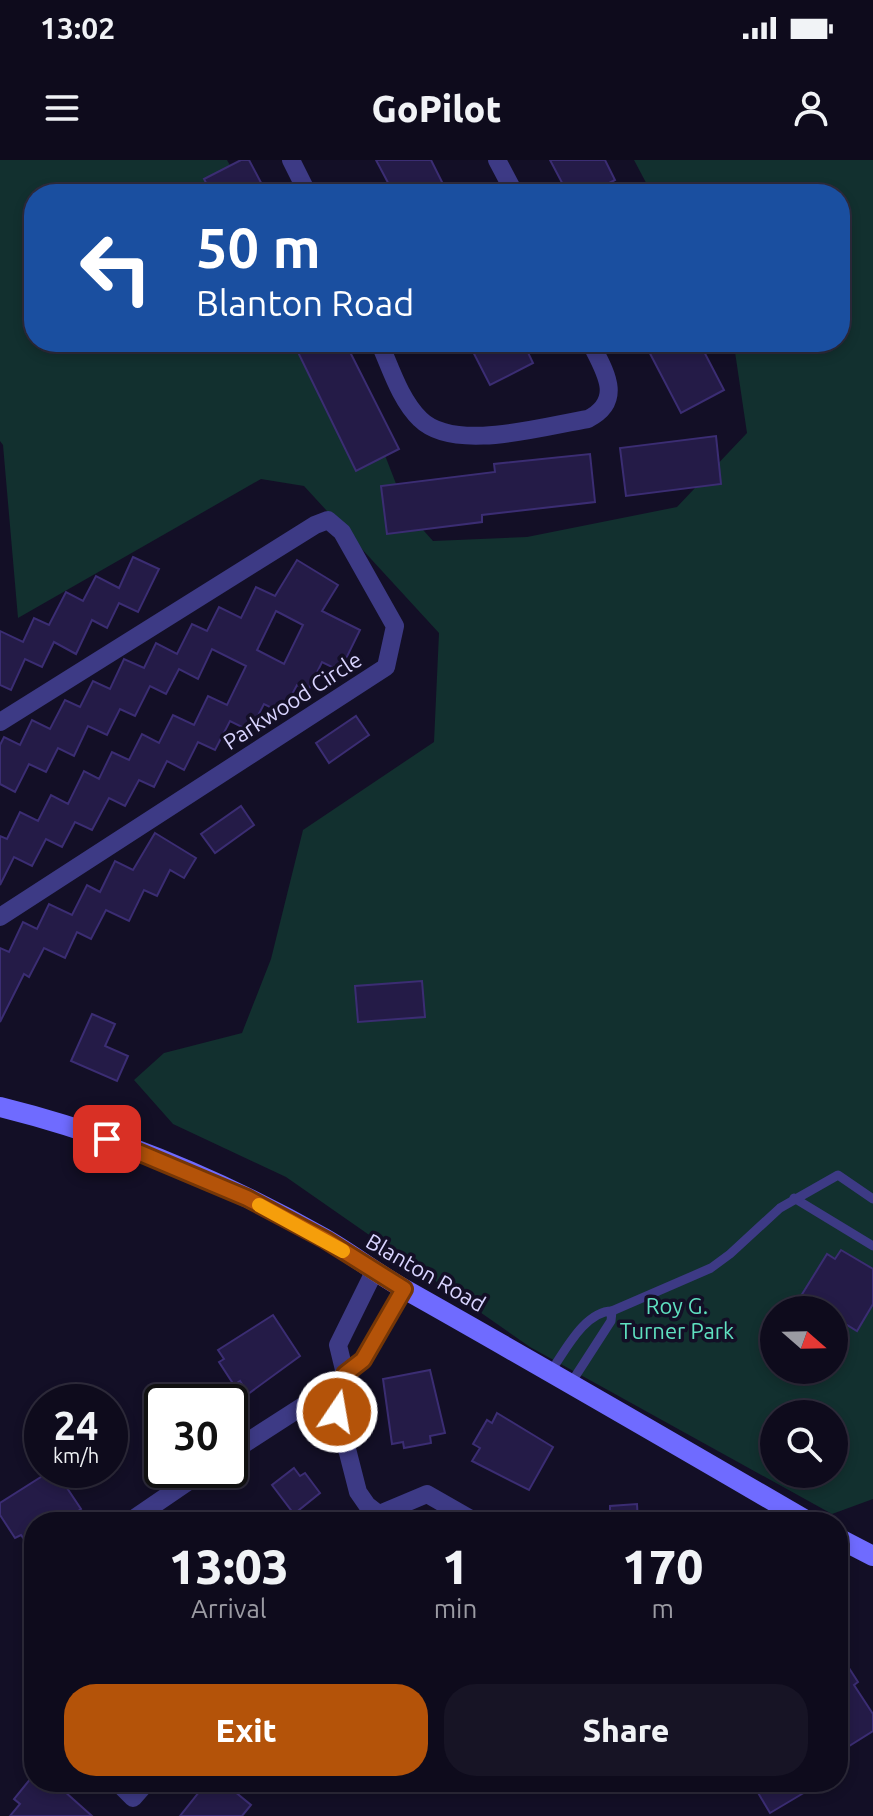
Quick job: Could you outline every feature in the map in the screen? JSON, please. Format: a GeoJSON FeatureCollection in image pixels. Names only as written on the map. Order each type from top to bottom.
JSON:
{"type":"FeatureCollection","features":[{"type":"Feature","properties":{"kind":"street"},"geometry":{"type":"LineString","coordinates":[[291,160],[303,184]]}},
{"type":"Feature","properties":{"kind":"street"},"geometry":{"type":"LineString","coordinates":[[497,160],[510,184]]}},
{"type":"Feature","properties":{"kind":"street"},"geometry":{"type":"LineString","coordinates":[[384,352],[419,418],[433,429],[465,437],[588,419],[603,412],[608,402],[607,377],[595,352]]}},
{"type":"Feature","properties":{"kind":"street","name":"Parkwood Circle"},"geometry":{"type":"LineString","coordinates":[[0,722],[315,525],[328,520],[342,532],[395,626],[386,667],[0,917]]}},
{"type":"Feature","properties":{"kind":"street","name":"Blanton Road"},"geometry":{"type":"LineString","coordinates":[[0,1107],[107,1139],[247,1198],[326,1240],[374,1272],[792,1512]]}},
{"type":"Feature","properties":{"kind":"street"},"geometry":{"type":"LineString","coordinates":[[345,1374],[338,1345],[374,1272]]}},
{"type":"Feature","properties":{"kind":"street"},"geometry":{"type":"LineString","coordinates":[[377,1512],[358,1492],[335,1402],[345,1374],[363,1360],[404,1289]]}},
{"type":"Feature","properties":{"kind":"street"},"geometry":{"type":"LineString","coordinates":[[248,1441],[306,1404],[335,1402]]}},
{"type":"Feature","properties":{"kind":"street"},"geometry":{"type":"LineString","coordinates":[[144,1512],[179,1488]]}},
{"type":"Feature","properties":{"kind":"street"},"geometry":{"type":"LineString","coordinates":[[394,1512],[427,1494],[458,1512]]}},
{"type":"Feature","properties":{"kind":"street"},"geometry":{"type":"LineString","coordinates":[[848,1543],[873,1556]]}},
{"type":"Feature","properties":{"kind":"lane"},"geometry":{"type":"LineString","coordinates":[[551,1371],[575,1336],[592,1319],[604,1311],[612,1311],[711,1268],[794,1198],[838,1175],[873,1199]]}},
{"type":"Feature","properties":{"kind":"lane"},"geometry":{"type":"LineString","coordinates":[[794,1198],[873,1246]]}},
{"type":"Feature","properties":{"kind":"lane"},"geometry":{"type":"LineString","coordinates":[[571,1383],[611,1321],[612,1311]]}},
{"type":"Feature","properties":{"kind":"green space","name":"Roy G. Turner Park"},"geometry":{"type":"Polygon","coordinates":[[[0,160],[227,160],[240,184],[24,184],[24,352],[335,352],[367,409],[407,512],[433,541],[527,537],[677,507],[747,433],[735,352],[850,352],[850,184],[647,184],[634,160],[873,160],[873,1499],[837,1512],[828,1512],[785,1488],[848,1488],[848,1400],[760,1400],[760,1474],[530,1347],[286,1177],[173,1124],[134,1080],[164,1053],[242,1033],[271,959],[303,830],[434,742],[439,633],[304,486],[261,479],[18,618],[3,445],[0,441],[0,160]]]}},
{"type":"Feature","properties":{"kind":"building"},"geometry":{"type":"Polygon","coordinates":[[[241,160],[249,160],[262,184],[207,184],[204,179],[241,160]]]}},
{"type":"Feature","properties":{"kind":"building"},"geometry":{"type":"Polygon","coordinates":[[[376,160],[431,160],[443,184],[389,184],[376,160]]]}},
{"type":"Feature","properties":{"kind":"building"},"geometry":{"type":"Polygon","coordinates":[[[550,160],[605,160],[615,180],[607,184],[563,184],[550,160]]]}},
{"type":"Feature","properties":{"kind":"building"},"geometry":{"type":"Polygon","coordinates":[[[298,352],[350,352],[399,449],[356,471],[298,352]]]}},
{"type":"Feature","properties":{"kind":"building"},"geometry":{"type":"Polygon","coordinates":[[[473,352],[528,352],[533,363],[490,385],[473,352]]]}},
{"type":"Feature","properties":{"kind":"building"},"geometry":{"type":"Polygon","coordinates":[[[649,352],[704,352],[724,390],[681,413],[649,352]]]}},
{"type":"Feature","properties":{"kind":"building"},"geometry":{"type":"Polygon","coordinates":[[[716,436],[721,484],[626,496],[620,448],[716,436]]]}},
{"type":"Feature","properties":{"kind":"building"},"geometry":{"type":"Polygon","coordinates":[[[590,454],[595,502],[482,515],[482,522],[387,534],[381,486],[495,472],[494,464],[590,454]]]}},
{"type":"Feature","properties":{"kind":"building"},"geometry":{"type":"Polygon","coordinates":[[[133,557],[159,569],[138,612],[119,603],[107,628],[92,620],[76,654],[54,642],[42,667],[25,659],[11,690],[0,685],[0,631],[23,642],[34,618],[49,625],[66,592],[83,601],[96,576],[119,588],[133,557]]]}},
{"type":"Feature","properties":{"kind":"building"},"geometry":{"type":"Polygon","coordinates":[[[297,560],[338,585],[322,611],[360,630],[340,671],[322,662],[308,691],[297,685],[282,713],[264,704],[250,731],[230,721],[215,750],[198,742],[184,770],[167,761],[154,787],[139,780],[125,806],[109,798],[92,830],[75,822],[62,847],[46,839],[32,866],[14,857],[0,885],[0,836],[7,839],[20,812],[38,821],[51,795],[68,804],[84,771],[99,779],[112,752],[129,760],[142,734],[159,743],[173,715],[194,725],[208,696],[227,705],[246,666],[212,649],[198,679],[179,669],[166,694],[150,686],[135,716],[120,709],[107,735],[88,726],[74,756],[58,748],[46,772],[29,764],[15,792],[0,784],[0,745],[4,737],[20,745],[32,720],[50,729],[65,700],[80,707],[93,681],[110,689],[124,659],[144,668],[156,643],[177,654],[192,624],[207,631],[219,607],[241,618],[256,587],[275,596],[297,560]],[[276,611],[257,650],[284,664],[303,625],[276,611]]]}},
{"type":"Feature","properties":{"kind":"building"},"geometry":{"type":"Polygon","coordinates":[[[356,716],[369,735],[329,763],[316,743],[356,716]]]}},
{"type":"Feature","properties":{"kind":"building"},"geometry":{"type":"Polygon","coordinates":[[[241,806],[254,825],[215,853],[201,834],[241,806]]]}},
{"type":"Feature","properties":{"kind":"building"},"geometry":{"type":"Polygon","coordinates":[[[155,833],[196,858],[184,878],[170,870],[157,896],[144,890],[129,921],[106,910],[91,939],[77,932],[65,958],[44,948],[29,977],[24,974],[0,1022],[0,948],[9,952],[23,922],[37,929],[49,904],[72,915],[87,885],[100,892],[115,861],[133,870],[155,833]]]}},
{"type":"Feature","properties":{"kind":"building"},"geometry":{"type":"Polygon","coordinates":[[[422,981],[425,1017],[358,1022],[355,986],[422,981]]]}},
{"type":"Feature","properties":{"kind":"building"},"geometry":{"type":"Polygon","coordinates":[[[92,1014],[115,1024],[105,1046],[128,1056],[117,1081],[71,1061],[92,1014]]]}},
{"type":"Feature","properties":{"kind":"building"},"geometry":{"type":"Polygon","coordinates":[[[841,1250],[873,1269],[873,1304],[857,1331],[848,1326],[848,1296],[801,1296],[827,1254],[835,1259],[841,1250]]]}},
{"type":"Feature","properties":{"kind":"building"},"geometry":{"type":"Polygon","coordinates":[[[273,1315],[300,1356],[248,1394],[248,1384],[240,1381],[233,1384],[219,1362],[224,1359],[218,1350],[273,1315]]]}},
{"type":"Feature","properties":{"kind":"building"},"geometry":{"type":"Polygon","coordinates":[[[430,1370],[445,1433],[430,1436],[431,1443],[404,1448],[403,1442],[392,1444],[383,1379],[430,1370]]]}},
{"type":"Feature","properties":{"kind":"building"},"geometry":{"type":"Polygon","coordinates":[[[497,1413],[553,1447],[529,1490],[472,1461],[480,1448],[473,1444],[487,1420],[492,1423],[497,1413]]]}},
{"type":"Feature","properties":{"kind":"building"},"geometry":{"type":"Polygon","coordinates":[[[294,1468],[300,1476],[305,1473],[320,1493],[292,1512],[272,1485],[294,1468]]]}},
{"type":"Feature","properties":{"kind":"building"},"geometry":{"type":"Polygon","coordinates":[[[24,1488],[67,1488],[81,1509],[77,1512],[24,1512],[24,1539],[21,1535],[15,1538],[0,1515],[0,1503],[24,1488]]]}},
{"type":"Feature","properties":{"kind":"building"},"geometry":{"type":"Polygon","coordinates":[[[637,1504],[637,1512],[610,1512],[610,1506],[637,1504]]]}},
{"type":"Feature","properties":{"kind":"building"},"geometry":{"type":"Polygon","coordinates":[[[848,1666],[858,1682],[854,1685],[873,1714],[873,1731],[848,1747],[848,1666]]]}},
{"type":"Feature","properties":{"kind":"building"},"geometry":{"type":"Polygon","coordinates":[[[24,1787],[24,1792],[65,1792],[92,1816],[10,1816],[20,1804],[14,1799],[24,1787]]]}},
{"type":"Feature","properties":{"kind":"building"},"geometry":{"type":"Polygon","coordinates":[[[199,1792],[235,1792],[251,1805],[242,1816],[180,1816],[199,1792]]]}},
{"type":"Feature","properties":{"kind":"building"},"geometry":{"type":"Polygon","coordinates":[[[758,1792],[805,1792],[770,1813],[758,1792]]]}},
{"type":"Feature","properties":{"kind":"slow traffic"},"geometry":{"type":"LineString","coordinates":[[259,1205],[343,1251]]}},
{"type":"Feature","properties":{"kind":"route"},"geometry":{"type":"LineString","coordinates":[[107,1139],[247,1198],[326,1240],[404,1289],[363,1360],[345,1374],[335,1402],[337,1412]]}}]}
